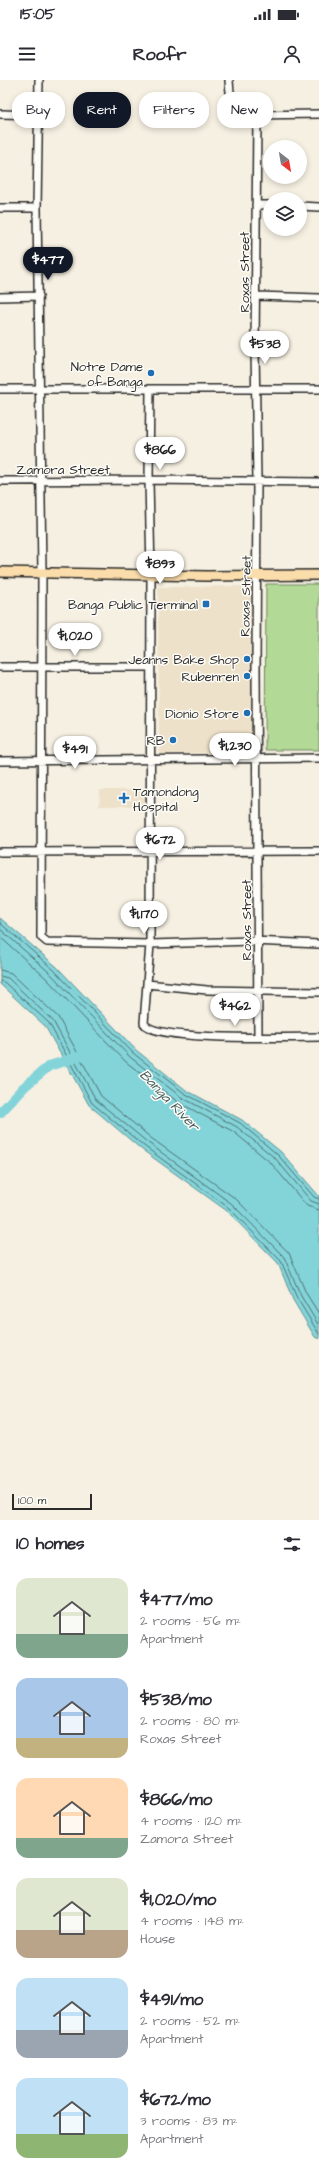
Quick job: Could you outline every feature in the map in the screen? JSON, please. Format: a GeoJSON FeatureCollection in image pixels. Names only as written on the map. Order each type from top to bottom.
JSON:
{"type":"FeatureCollection","features":[{"type":"Feature","properties":{"kind":"main road"},"geometry":{"type":"LineString","coordinates":[[0,572],[319,575]]}},
{"type":"Feature","properties":{"kind":"street"},"geometry":{"type":"LineString","coordinates":[[39,80],[39,92]]}},
{"type":"Feature","properties":{"kind":"street"},"geometry":{"type":"LineString","coordinates":[[229,80],[230,92]]}},
{"type":"Feature","properties":{"kind":"street"},"geometry":{"type":"LineString","coordinates":[[0,114],[12,114]]}},
{"type":"Feature","properties":{"kind":"street"},"geometry":{"type":"LineString","coordinates":[[273,115],[319,114]]}},
{"type":"Feature","properties":{"kind":"street"},"geometry":{"type":"LineString","coordinates":[[39,128],[38,208],[42,572],[40,929],[44,941],[150,944],[258,942],[319,944]]}},
{"type":"Feature","properties":{"kind":"street","name":"Roxas Street"},"geometry":{"type":"LineString","coordinates":[[257,128],[258,1036]]}},
{"type":"Feature","properties":{"kind":"street"},"geometry":{"type":"LineString","coordinates":[[256,205],[263,205]]}},
{"type":"Feature","properties":{"kind":"street"},"geometry":{"type":"LineString","coordinates":[[307,206],[319,207]]}},
{"type":"Feature","properties":{"kind":"street"},"geometry":{"type":"LineString","coordinates":[[0,208],[38,208]]}},
{"type":"Feature","properties":{"kind":"street"},"geometry":{"type":"LineString","coordinates":[[0,297],[39,296]]}},
{"type":"Feature","properties":{"kind":"street"},"geometry":{"type":"LineString","coordinates":[[257,296],[319,298]]}},
{"type":"Feature","properties":{"kind":"street"},"geometry":{"type":"LineString","coordinates":[[0,389],[319,389]]}},
{"type":"Feature","properties":{"kind":"street"},"geometry":{"type":"LineString","coordinates":[[150,389],[150,944],[144,1023],[151,1030],[196,1036],[319,1037]]}},
{"type":"Feature","properties":{"kind":"street","name":"Zamora Street"},"geometry":{"type":"LineString","coordinates":[[0,481],[149,480],[319,482]]}},
{"type":"Feature","properties":{"kind":"street"},"geometry":{"type":"LineString","coordinates":[[0,667],[151,667]]}},
{"type":"Feature","properties":{"kind":"street"},"geometry":{"type":"LineString","coordinates":[[0,761],[151,760],[257,757],[319,758]]}},
{"type":"Feature","properties":{"kind":"street"},"geometry":{"type":"LineString","coordinates":[[0,852],[319,851]]}},
{"type":"Feature","properties":{"kind":"street"},"geometry":{"type":"LineString","coordinates":[[147,984],[207,990],[319,992]]}},
{"type":"Feature","properties":{"kind":"shaded area"},"geometry":{"type":"Polygon","coordinates":[[[254,586],[253,752],[159,754],[158,587],[254,586]]]}},
{"type":"Feature","properties":{"kind":"shaded area","name":"Tamondong Hospital"},"geometry":{"type":"Polygon","coordinates":[[[100,790],[148,790],[147,806],[99,806],[100,790]]]}},
{"type":"Feature","properties":{"kind":"green space"},"geometry":{"type":"Polygon","coordinates":[[[266,584],[319,584],[319,750],[265,750],[266,584]]]}},
{"type":"Feature","properties":{"kind":"water","name":"Banga River"},"geometry":{"type":"Polygon","coordinates":[[[0,918],[57,967],[136,1050],[186,1090],[242,1120],[281,1152],[319,1196],[319,1339],[315,1337],[293,1300],[278,1263],[227,1211],[141,1149],[89,1105],[45,1026],[0,984],[0,918]]]}},
{"type":"Feature","properties":{"kind":"waterway"},"geometry":{"type":"LineString","coordinates":[[0,1113],[24,1087],[49,1066],[78,1057]]}},
{"type":"Feature","properties":{"kind":"place","name":"Notre Dame of Banga"},"geometry":{"type":"Point","coordinates":[151,373]}},
{"type":"Feature","properties":{"kind":"place","name":"Banga Public Terminal"},"geometry":{"type":"Point","coordinates":[206,604]}},
{"type":"Feature","properties":{"kind":"place","name":"Jeanns Bake Shop"},"geometry":{"type":"Point","coordinates":[247,659]}},
{"type":"Feature","properties":{"kind":"place","name":"Rubenren"},"geometry":{"type":"Point","coordinates":[247,676]}},
{"type":"Feature","properties":{"kind":"place","name":"Dionio Store"},"geometry":{"type":"Point","coordinates":[247,713]}},
{"type":"Feature","properties":{"kind":"place","name":"RB"},"geometry":{"type":"Point","coordinates":[173,740]}},
{"type":"Feature","properties":{"kind":"place","name":"Tamondong Hospital"},"geometry":{"type":"Point","coordinates":[124,798]}}]}
